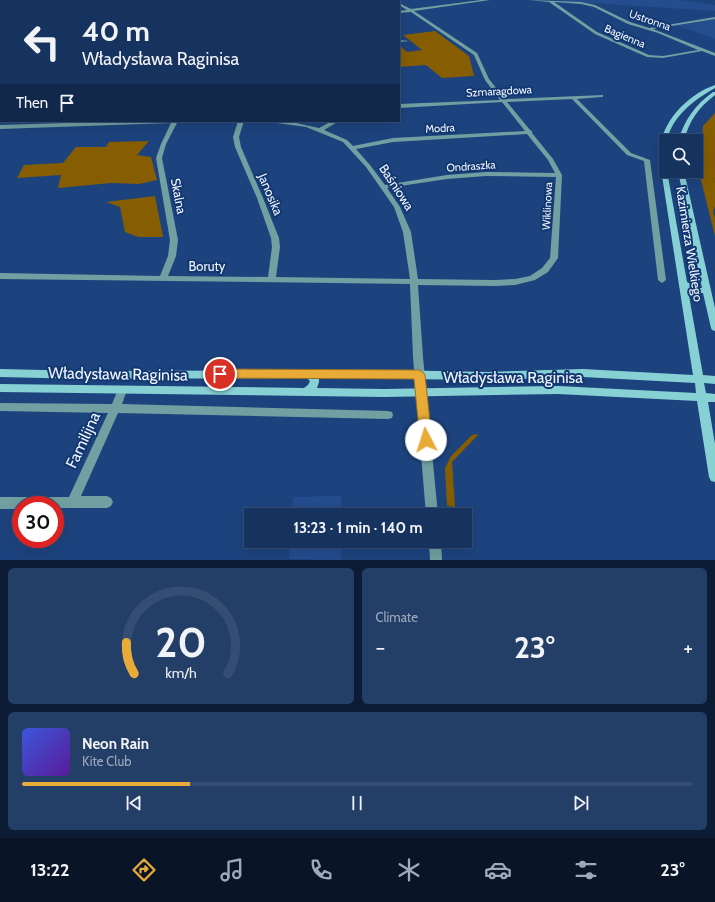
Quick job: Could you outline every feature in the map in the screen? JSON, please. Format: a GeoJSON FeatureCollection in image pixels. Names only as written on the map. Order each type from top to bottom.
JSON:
{"type":"FeatureCollection","features":[{"type":"Feature","properties":{"kind":"main road","name":"Kazimierza Wielkiego"},"geometry":{"type":"LineString","coordinates":[[715,86],[701,93],[687,104],[675,118],[665,138],[663,163],[715,477]]}},
{"type":"Feature","properties":{"kind":"main road"},"geometry":{"type":"LineString","coordinates":[[683,134],[687,120],[701,104],[715,93]]}},
{"type":"Feature","properties":{"kind":"main road","name":"Kazimierza Wielkiego"},"geometry":{"type":"LineString","coordinates":[[682,178],[715,328]]}},
{"type":"Feature","properties":{"kind":"main road"},"geometry":{"type":"LineString","coordinates":[[683,283],[695,290],[702,291],[706,289]]}},
{"type":"Feature","properties":{"kind":"main road","name":"Władysława Raginisa"},"geometry":{"type":"LineString","coordinates":[[0,373],[86,375],[309,374],[488,376],[583,373],[715,380]]}},
{"type":"Feature","properties":{"kind":"main road"},"geometry":{"type":"LineString","coordinates":[[305,392],[312,388],[315,380],[309,374]]}},
{"type":"Feature","properties":{"kind":"main road","name":"Władysława Raginisa"},"geometry":{"type":"LineString","coordinates":[[0,388],[421,393],[558,390],[715,398]]}},
{"type":"Feature","properties":{"kind":"street"},"geometry":{"type":"LineString","coordinates":[[400,12],[488,0]]}},
{"type":"Feature","properties":{"kind":"street","name":"Ustronna"},"geometry":{"type":"LineString","coordinates":[[531,0],[595,6],[625,21],[649,28],[715,55]]}},
{"type":"Feature","properties":{"kind":"street","name":"Bagienna"},"geometry":{"type":"LineString","coordinates":[[550,1],[596,33],[648,56],[663,57],[703,50]]}},
{"type":"Feature","properties":{"kind":"street","name":"Wiklinowa"},"geometry":{"type":"LineString","coordinates":[[400,4],[412,10],[476,54],[481,63],[486,80],[530,132],[551,160],[559,175],[554,258],[545,270],[532,278],[515,282],[414,282]]}},
{"type":"Feature","properties":{"kind":"street"},"geometry":{"type":"LineString","coordinates":[[649,28],[715,18]]}},
{"type":"Feature","properties":{"kind":"street"},"geometry":{"type":"LineString","coordinates":[[400,41],[408,41]]}},
{"type":"Feature","properties":{"kind":"street","name":"Szmaragdowa"},"geometry":{"type":"LineString","coordinates":[[400,106],[601,96]]}},
{"type":"Feature","properties":{"kind":"street"},"geometry":{"type":"LineString","coordinates":[[574,98],[629,154],[648,160],[662,280]]}},
{"type":"Feature","properties":{"kind":"street"},"geometry":{"type":"LineString","coordinates":[[1,128],[150,122]]}},
{"type":"Feature","properties":{"kind":"street","name":"Skalna"},"geometry":{"type":"LineString","coordinates":[[162,278],[172,256],[174,240],[159,158],[164,140],[174,122]]}},
{"type":"Feature","properties":{"kind":"street","name":"Janosika"},"geometry":{"type":"LineString","coordinates":[[241,122],[236,137],[238,147],[275,238],[276,247],[272,279]]}},
{"type":"Feature","properties":{"kind":"street","name":"Baśniowa"},"geometry":{"type":"LineString","coordinates":[[272,122],[290,123],[320,130],[345,141],[384,187],[398,207],[407,232],[414,282],[419,375],[431,508]]}},
{"type":"Feature","properties":{"kind":"street"},"geometry":{"type":"LineString","coordinates":[[320,130],[334,122]]}},
{"type":"Feature","properties":{"kind":"street","name":"Modra"},"geometry":{"type":"LineString","coordinates":[[352,148],[393,140],[530,132]]}},
{"type":"Feature","properties":{"kind":"street","name":"Ondraszka"},"geometry":{"type":"LineString","coordinates":[[384,187],[447,177],[518,173],[559,175]]}},
{"type":"Feature","properties":{"kind":"street","name":"Boruty"},"geometry":{"type":"LineString","coordinates":[[0,276],[414,282]]}},
{"type":"Feature","properties":{"kind":"street","name":"Familijna"},"geometry":{"type":"LineString","coordinates":[[72,503],[115,409],[122,390]]}},
{"type":"Feature","properties":{"kind":"street"},"geometry":{"type":"LineString","coordinates":[[0,407],[388,415]]}},
{"type":"Feature","properties":{"kind":"street"},"geometry":{"type":"LineString","coordinates":[[0,503],[107,502]]}},
{"type":"Feature","properties":{"kind":"street"},"geometry":{"type":"LineString","coordinates":[[435,548],[436,560]]}},
{"type":"Feature","properties":{"kind":"shaded area"},"geometry":{"type":"Polygon","coordinates":[[[544,0],[679,0],[715,5],[715,11],[544,0]]]}},
{"type":"Feature","properties":{"kind":"shaded area"},"geometry":{"type":"Polygon","coordinates":[[[715,19],[715,39],[676,25],[715,19]]]}},
{"type":"Feature","properties":{"kind":"shaded area"},"geometry":{"type":"Polygon","coordinates":[[[435,31],[469,56],[474,76],[442,78],[426,65],[400,67],[400,46],[407,52],[422,50],[403,35],[435,31]]]}},
{"type":"Feature","properties":{"kind":"shaded area"},"geometry":{"type":"Polygon","coordinates":[[[715,113],[715,207],[713,211],[715,218],[715,236],[700,178],[703,178],[703,126],[715,113]]]}},
{"type":"Feature","properties":{"kind":"shaded area"},"geometry":{"type":"Polygon","coordinates":[[[149,141],[137,155],[151,157],[157,180],[139,184],[111,183],[58,188],[61,175],[17,178],[24,165],[63,163],[76,147],[106,147],[109,142],[149,141]]]}},
{"type":"Feature","properties":{"kind":"shaded area"},"geometry":{"type":"Polygon","coordinates":[[[155,196],[163,237],[138,237],[125,232],[120,207],[106,202],[155,196]]]}},
{"type":"Feature","properties":{"kind":"shaded area"},"geometry":{"type":"Polygon","coordinates":[[[472,435],[478,435],[452,462],[455,507],[447,506],[445,468],[451,456],[472,435]]]}},
{"type":"Feature","properties":{"kind":"shaded area"},"geometry":{"type":"Polygon","coordinates":[[[341,496],[341,508],[292,508],[293,497],[341,496]]]}},
{"type":"Feature","properties":{"kind":"shaded area"},"geometry":{"type":"Polygon","coordinates":[[[290,548],[341,548],[341,560],[289,559],[290,548]]]}},
{"type":"Feature","properties":{"kind":"route"},"geometry":{"type":"LineString","coordinates":[[220,374],[419,375],[426,440]]}}]}
